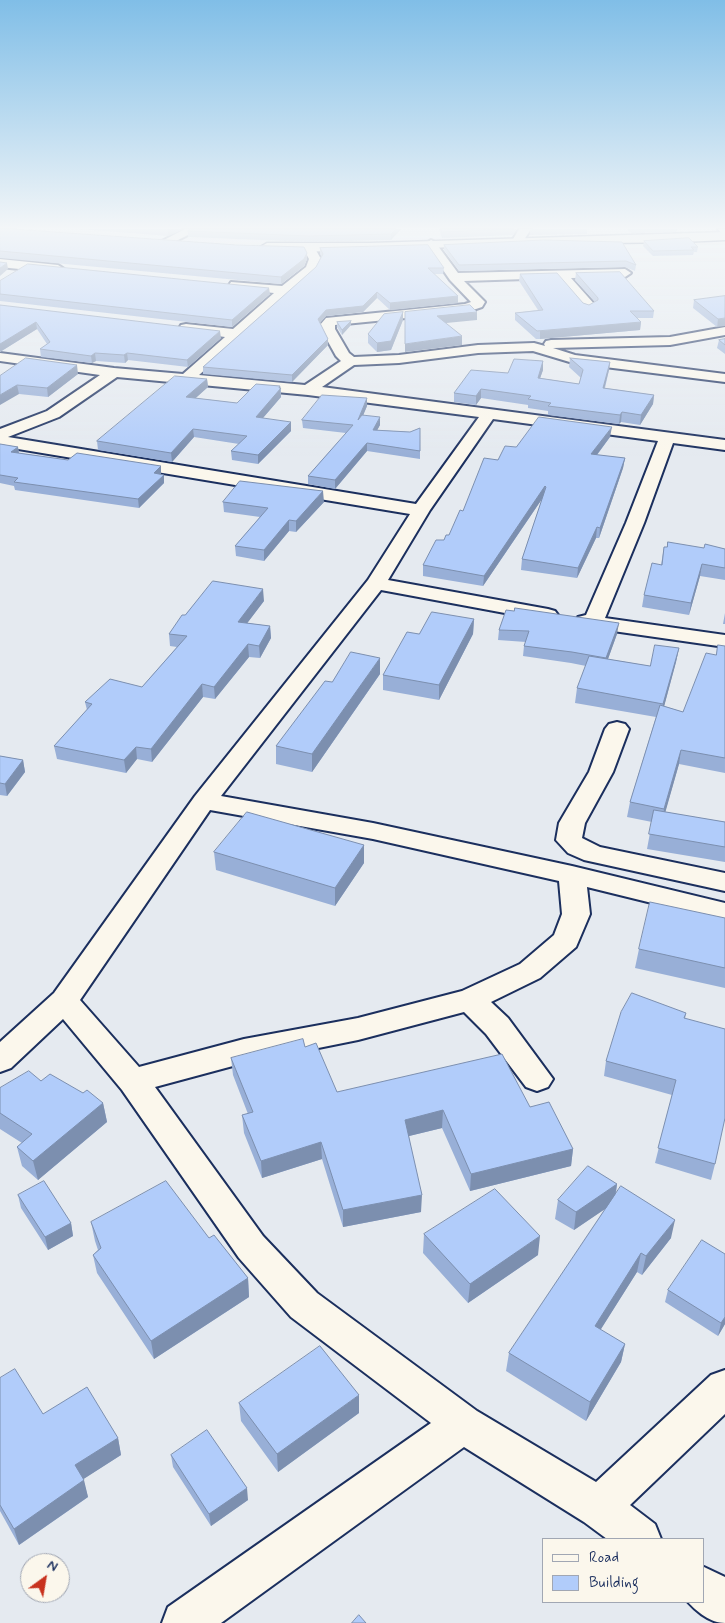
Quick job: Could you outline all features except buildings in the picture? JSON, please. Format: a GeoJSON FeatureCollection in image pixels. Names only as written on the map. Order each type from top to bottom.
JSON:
{"type":"FeatureCollection","features":[{"type":"Feature","properties":{"kind":"street"},"geometry":{"type":"LineString","coordinates":[[188,377],[269,305]]}},
{"type":"Feature","properties":{"kind":"street"},"geometry":{"type":"LineString","coordinates":[[350,361],[343,356],[328,329],[327,324],[331,321],[467,308],[475,305]]}},
{"type":"Feature","properties":{"kind":"street"},"geometry":{"type":"LineString","coordinates":[[177,327],[236,334]]}},
{"type":"Feature","properties":{"kind":"street"},"geometry":{"type":"LineString","coordinates":[[308,390],[350,361],[398,359],[478,349],[549,344],[670,341],[725,331]]}},
{"type":"Feature","properties":{"kind":"street"},"geometry":{"type":"LineString","coordinates":[[534,346],[573,359],[725,378]]}},
{"type":"Feature","properties":{"kind":"street"},"geometry":{"type":"LineString","coordinates":[[0,357],[114,372],[188,377],[308,390],[725,445]]}},
{"type":"Feature","properties":{"kind":"street"},"geometry":{"type":"LineString","coordinates":[[0,435],[53,414],[114,372]]}},
{"type":"Feature","properties":{"kind":"street"},"geometry":{"type":"LineString","coordinates":[[0,1060],[64,1001],[204,801],[376,583],[420,510],[489,414]]}},
{"type":"Feature","properties":{"kind":"street"},"geometry":{"type":"LineString","coordinates":[[593,622],[635,523],[667,438]]}},
{"type":"Feature","properties":{"kind":"street"},"geometry":{"type":"LineString","coordinates":[[0,441],[420,510]]}},
{"type":"Feature","properties":{"kind":"street"},"geometry":{"type":"LineString","coordinates":[[376,583],[435,596],[725,641]]}},
{"type":"Feature","properties":{"kind":"street"},"geometry":{"type":"LineString","coordinates":[[617,729],[600,772],[572,823],[569,840],[577,847],[593,854],[725,882]]}},
{"type":"Feature","properties":{"kind":"street"},"geometry":{"type":"LineString","coordinates":[[204,801],[373,831],[572,875],[725,912]]}},
{"type":"Feature","properties":{"kind":"street"},"geometry":{"type":"LineString","coordinates":[[133,1081],[244,1051],[358,1029],[470,1000],[530,971],[566,940],[576,914],[572,875]]}},
{"type":"Feature","properties":{"kind":"street"},"geometry":{"type":"LineString","coordinates":[[470,1000],[497,1026],[537,1079]]}},
{"type":"Feature","properties":{"kind":"street"},"geometry":{"type":"LineString","coordinates":[[64,1001],[133,1081],[250,1248],[304,1305],[463,1424],[599,1507],[639,1538]]}},
{"type":"Feature","properties":{"kind":"street"},"geometry":{"type":"LineString","coordinates":[[599,1507],[725,1388]]}},
{"type":"Feature","properties":{"kind":"street"},"geometry":{"type":"LineString","coordinates":[[184,1623],[463,1424]]}},
{"type":"Feature","properties":{"kind":"street"},"geometry":{"type":"LineString","coordinates":[[705,1589],[725,1604]]}}]}
